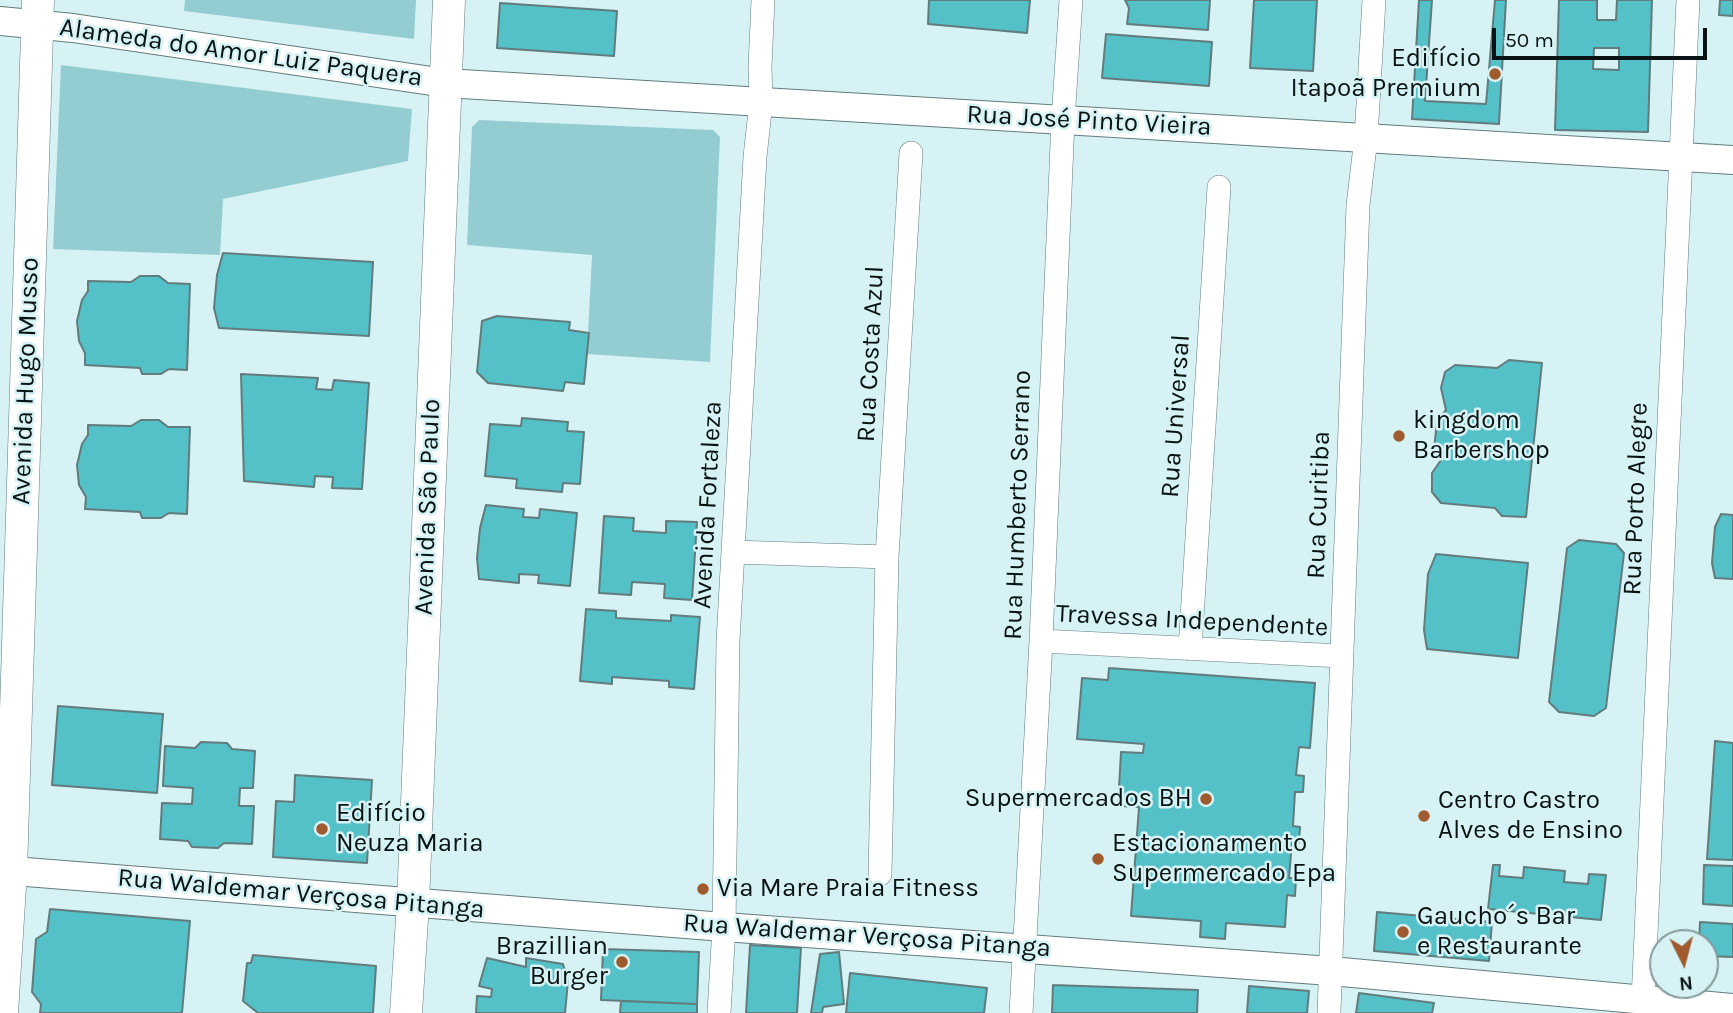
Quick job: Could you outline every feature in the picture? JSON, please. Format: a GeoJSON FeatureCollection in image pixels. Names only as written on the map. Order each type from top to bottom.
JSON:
{"type":"FeatureCollection","features":[{"type":"Feature","properties":{"kind":"main road","name":"Avenida São Paulo"},"geometry":{"type":"LineString","coordinates":[[406,1013],[413,903],[449,0]]}},
{"type":"Feature","properties":{"kind":"main road","name":"Avenida Hugo Musso"},"geometry":{"type":"LineString","coordinates":[[2,1013],[37,12]]}},
{"type":"Feature","properties":{"kind":"street","name":"Avenida Fortaleza"},"geometry":{"type":"LineString","coordinates":[[719,1013],[724,927],[728,641],[755,157],[761,102],[763,0]]}},
{"type":"Feature","properties":{"kind":"street","name":"Rua Humberto Serrano"},"geometry":{"type":"LineString","coordinates":[[1021,1013],[1071,0]]}},
{"type":"Feature","properties":{"kind":"street","name":"Rua Curitiba"},"geometry":{"type":"LineString","coordinates":[[1329,1013],[1358,205],[1366,138],[1374,0]]}},
{"type":"Feature","properties":{"kind":"street","name":"Rua Porto Alegre"},"geometry":{"type":"LineString","coordinates":[[1643,1001],[1688,0]]}},
{"type":"Feature","properties":{"kind":"street","name":"Alameda do Amor Luiz Paquera"},"geometry":{"type":"LineString","coordinates":[[37,12],[445,83]]}},
{"type":"Feature","properties":{"kind":"street"},"geometry":{"type":"LineString","coordinates":[[0,20],[37,12]]}},
{"type":"Feature","properties":{"kind":"street","name":"Rua José Pinto Vieira"},"geometry":{"type":"LineString","coordinates":[[445,83],[1733,160]]}},
{"type":"Feature","properties":{"kind":"street","name":"Rua Costa Azul"},"geometry":{"type":"LineString","coordinates":[[880,874],[887,557],[911,153]]}},
{"type":"Feature","properties":{"kind":"street","name":"Rua Universal"},"geometry":{"type":"LineString","coordinates":[[1190,649],[1219,187]]}},
{"type":"Feature","properties":{"kind":"street"},"geometry":{"type":"LineString","coordinates":[[733,552],[887,557]]}},
{"type":"Feature","properties":{"kind":"street","name":"Travessa Independente"},"geometry":{"type":"LineString","coordinates":[[1041,641],[1341,656]]}},
{"type":"Feature","properties":{"kind":"street","name":"Rua Waldemar Verçosa Pitanga"},"geometry":{"type":"LineString","coordinates":[[6,870],[724,927],[1331,971],[1733,1008]]}},
{"type":"Feature","properties":{"kind":"shaded area"},"geometry":{"type":"Polygon","coordinates":[[[185,0],[416,0],[414,39],[184,11],[185,0]]]}},
{"type":"Feature","properties":{"kind":"shaded area"},"geometry":{"type":"Polygon","coordinates":[[[61,65],[412,109],[408,161],[223,199],[220,255],[53,249],[61,65]]]}},
{"type":"Feature","properties":{"kind":"shaded area"},"geometry":{"type":"Polygon","coordinates":[[[479,120],[713,130],[720,137],[710,362],[587,354],[592,255],[467,245],[472,127],[479,120]]]}},
{"type":"Feature","properties":{"kind":"building"},"geometry":{"type":"Polygon","coordinates":[[[929,0],[1030,0],[1027,33],[928,24],[929,0]]]}},
{"type":"Feature","properties":{"kind":"building"},"geometry":{"type":"Polygon","coordinates":[[[1125,0],[1210,0],[1208,30],[1127,24],[1129,8],[1125,0]]]}},
{"type":"Feature","properties":{"kind":"building"},"geometry":{"type":"Polygon","coordinates":[[[1254,0],[1317,0],[1313,71],[1250,68],[1254,0]]]}},
{"type":"Feature","properties":{"kind":"building","name":"Edifício Itapoã Premium"},"geometry":{"type":"Polygon","coordinates":[[[1419,0],[1432,0],[1425,101],[1486,104],[1495,0],[1506,0],[1499,124],[1412,119],[1419,0]]]}},
{"type":"Feature","properties":{"kind":"building"},"geometry":{"type":"Polygon","coordinates":[[[1559,0],[1597,0],[1597,20],[1616,20],[1617,0],[1652,0],[1648,132],[1555,130],[1559,0]],[[1594,48],[1593,69],[1619,70],[1619,48],[1594,48]]]}},
{"type":"Feature","properties":{"kind":"building"},"geometry":{"type":"Polygon","coordinates":[[[1720,0],[1733,0],[1733,16],[1719,15],[1720,0]]]}},
{"type":"Feature","properties":{"kind":"building"},"geometry":{"type":"Polygon","coordinates":[[[500,3],[617,11],[614,56],[497,48],[500,3]]]}},
{"type":"Feature","properties":{"kind":"building"},"geometry":{"type":"Polygon","coordinates":[[[1106,34],[1212,42],[1209,86],[1102,78],[1106,34]]]}},
{"type":"Feature","properties":{"kind":"building"},"geometry":{"type":"Polygon","coordinates":[[[223,253],[373,262],[369,336],[219,328],[214,308],[217,275],[223,253]]]}},
{"type":"Feature","properties":{"kind":"building"},"geometry":{"type":"Polygon","coordinates":[[[140,276],[159,276],[168,283],[190,284],[187,370],[169,369],[161,374],[142,374],[140,368],[85,365],[85,353],[79,341],[77,321],[82,300],[88,291],[88,281],[131,282],[140,276]]]}},
{"type":"Feature","properties":{"kind":"building"},"geometry":{"type":"Polygon","coordinates":[[[497,316],[570,322],[569,330],[589,333],[584,384],[565,382],[563,391],[488,383],[477,372],[482,321],[497,316]]]}},
{"type":"Feature","properties":{"kind":"building"},"geometry":{"type":"Polygon","coordinates":[[[1509,360],[1542,363],[1526,517],[1502,516],[1495,508],[1441,503],[1432,492],[1432,473],[1441,460],[1434,449],[1437,421],[1446,410],[1441,388],[1445,372],[1455,365],[1497,368],[1509,360]]]}},
{"type":"Feature","properties":{"kind":"building"},"geometry":{"type":"Polygon","coordinates":[[[241,374],[318,378],[316,389],[332,390],[334,380],[369,383],[362,489],[332,488],[333,477],[315,476],[314,487],[244,481],[241,374]]]}},
{"type":"Feature","properties":{"kind":"building"},"geometry":{"type":"Polygon","coordinates":[[[522,418],[568,422],[567,431],[584,432],[580,484],[563,483],[562,492],[516,488],[517,479],[485,476],[490,424],[521,426],[522,418]]]}},
{"type":"Feature","properties":{"kind":"building"},"geometry":{"type":"Polygon","coordinates":[[[141,420],[159,420],[168,427],[190,427],[187,514],[169,513],[161,518],[142,518],[140,512],[85,509],[86,497],[79,485],[77,465],[82,444],[88,435],[88,425],[131,426],[141,420]]]}},
{"type":"Feature","properties":{"kind":"building"},"geometry":{"type":"Polygon","coordinates":[[[486,505],[524,509],[523,517],[539,518],[540,509],[577,513],[570,586],[538,583],[539,575],[519,574],[519,583],[479,579],[477,558],[486,505]]]}},
{"type":"Feature","properties":{"kind":"building"},"geometry":{"type":"Polygon","coordinates":[[[1721,514],[1733,515],[1733,579],[1715,578],[1712,563],[1715,527],[1721,514]]]}},
{"type":"Feature","properties":{"kind":"building"},"geometry":{"type":"Polygon","coordinates":[[[604,516],[634,518],[633,531],[666,533],[666,521],[697,522],[692,600],[664,598],[665,584],[632,582],[631,595],[599,593],[604,516]]]}},
{"type":"Feature","properties":{"kind":"building"},"geometry":{"type":"Polygon","coordinates":[[[1579,540],[1616,544],[1624,553],[1606,708],[1594,716],[1559,712],[1549,702],[1567,548],[1579,540]]]}},
{"type":"Feature","properties":{"kind":"building"},"geometry":{"type":"Polygon","coordinates":[[[1436,554],[1528,563],[1518,658],[1427,649],[1424,630],[1428,574],[1436,554]]]}},
{"type":"Feature","properties":{"kind":"building"},"geometry":{"type":"Polygon","coordinates":[[[586,609],[616,611],[616,618],[671,621],[671,615],[700,617],[694,689],[669,687],[669,681],[612,677],[612,684],[580,681],[586,609]]]}},
{"type":"Feature","properties":{"kind":"building","name":"Supermercados BH"},"geometry":{"type":"Polygon","coordinates":[[[1109,668],[1315,683],[1310,748],[1299,747],[1296,775],[1304,776],[1303,792],[1295,792],[1293,826],[1300,827],[1299,843],[1292,842],[1289,878],[1296,878],[1295,896],[1287,895],[1285,927],[1226,923],[1225,939],[1200,937],[1201,921],[1131,916],[1139,807],[1118,806],[1121,752],[1143,753],[1144,744],[1077,739],[1082,678],[1108,680],[1109,668]]]}},
{"type":"Feature","properties":{"kind":"building"},"geometry":{"type":"Polygon","coordinates":[[[58,706],[163,714],[157,793],[52,785],[58,706]]]}},
{"type":"Feature","properties":{"kind":"building"},"geometry":{"type":"Polygon","coordinates":[[[1715,741],[1733,743],[1733,860],[1707,859],[1715,741]]]}},
{"type":"Feature","properties":{"kind":"building"},"geometry":{"type":"Polygon","coordinates":[[[201,742],[227,743],[232,749],[255,751],[253,788],[240,788],[239,806],[254,806],[252,844],[224,843],[218,848],[192,847],[188,841],[160,839],[162,803],[192,804],[193,788],[163,786],[165,746],[195,748],[201,742]]]}},
{"type":"Feature","properties":{"kind":"building","name":"Edifício Neuza Maria"},"geometry":{"type":"Polygon","coordinates":[[[295,775],[372,780],[367,863],[273,857],[276,801],[294,802],[295,775]]]}},
{"type":"Feature","properties":{"kind":"building"},"geometry":{"type":"Polygon","coordinates":[[[1493,865],[1500,865],[1499,876],[1523,878],[1524,867],[1565,871],[1564,882],[1588,884],[1589,874],[1606,875],[1601,920],[1488,909],[1493,865]]]}},
{"type":"Feature","properties":{"kind":"building"},"geometry":{"type":"Polygon","coordinates":[[[1704,865],[1733,866],[1733,906],[1703,904],[1704,865]]]}},
{"type":"Feature","properties":{"kind":"building"},"geometry":{"type":"Polygon","coordinates":[[[50,909],[190,921],[182,1013],[40,1013],[41,1004],[32,992],[36,939],[47,932],[50,909]]]}},
{"type":"Feature","properties":{"kind":"building"},"geometry":{"type":"Polygon","coordinates":[[[1377,912],[1492,922],[1489,961],[1374,951],[1377,912]]]}},
{"type":"Feature","properties":{"kind":"building"},"geometry":{"type":"Polygon","coordinates":[[[1700,922],[1733,924],[1733,957],[1719,956],[1719,929],[1700,929],[1700,922]]]}},
{"type":"Feature","properties":{"kind":"building"},"geometry":{"type":"Polygon","coordinates":[[[750,945],[801,948],[797,1013],[746,1013],[750,945]]]}},
{"type":"Feature","properties":{"kind":"building"},"geometry":{"type":"Polygon","coordinates":[[[603,949],[699,952],[697,1004],[601,1000],[603,949]]]}},
{"type":"Feature","properties":{"kind":"building"},"geometry":{"type":"Polygon","coordinates":[[[839,952],[844,1004],[823,1007],[822,1013],[811,1013],[820,954],[839,952]]]}},
{"type":"Feature","properties":{"kind":"building"},"geometry":{"type":"Polygon","coordinates":[[[253,955],[376,966],[373,1013],[258,1013],[243,1001],[247,963],[251,963],[253,955]]]}},
{"type":"Feature","properties":{"kind":"building"},"geometry":{"type":"Polygon","coordinates":[[[487,958],[526,967],[526,958],[563,964],[568,981],[565,1013],[476,1013],[477,996],[491,997],[492,989],[479,986],[487,958]]]}},
{"type":"Feature","properties":{"kind":"building"},"geometry":{"type":"Polygon","coordinates":[[[850,973],[987,988],[984,1013],[846,1013],[850,973]]]}},
{"type":"Feature","properties":{"kind":"building"},"geometry":{"type":"Polygon","coordinates":[[[1053,985],[1198,990],[1197,1013],[1052,1013],[1053,985]]]}},
{"type":"Feature","properties":{"kind":"building"},"geometry":{"type":"Polygon","coordinates":[[[1249,986],[1309,991],[1307,1013],[1247,1013],[1249,986]]]}},
{"type":"Feature","properties":{"kind":"building"},"geometry":{"type":"Polygon","coordinates":[[[1359,993],[1434,1003],[1432,1013],[1356,1013],[1359,993]]]}},
{"type":"Feature","properties":{"kind":"building"},"geometry":{"type":"Polygon","coordinates":[[[621,1001],[697,1004],[697,1013],[620,1013],[621,1001]]]}},
{"type":"Feature","properties":{"kind":"place","name":"Edifício Itapoã Premium"},"geometry":{"type":"Point","coordinates":[1495,74]}},
{"type":"Feature","properties":{"kind":"place","name":"kingdom Barbershop"},"geometry":{"type":"Point","coordinates":[1399,436]}},
{"type":"Feature","properties":{"kind":"place","name":"Supermercados BH"},"geometry":{"type":"Point","coordinates":[1206,799]}},
{"type":"Feature","properties":{"kind":"place","name":"Centro Castro Alves de Ensino"},"geometry":{"type":"Point","coordinates":[1424,816]}},
{"type":"Feature","properties":{"kind":"place","name":"Edifício Neuza Maria"},"geometry":{"type":"Point","coordinates":[322,829]}},
{"type":"Feature","properties":{"kind":"place","name":"Estacionamento Supermercado Epa"},"geometry":{"type":"Point","coordinates":[1098,859]}},
{"type":"Feature","properties":{"kind":"place","name":"Via Mare Praia Fitness"},"geometry":{"type":"Point","coordinates":[703,889]}},
{"type":"Feature","properties":{"kind":"place","name":"Gaucho´s Bar e Restaurante"},"geometry":{"type":"Point","coordinates":[1403,932]}},
{"type":"Feature","properties":{"kind":"place","name":"Brazillian Burger"},"geometry":{"type":"Point","coordinates":[622,962]}}]}
